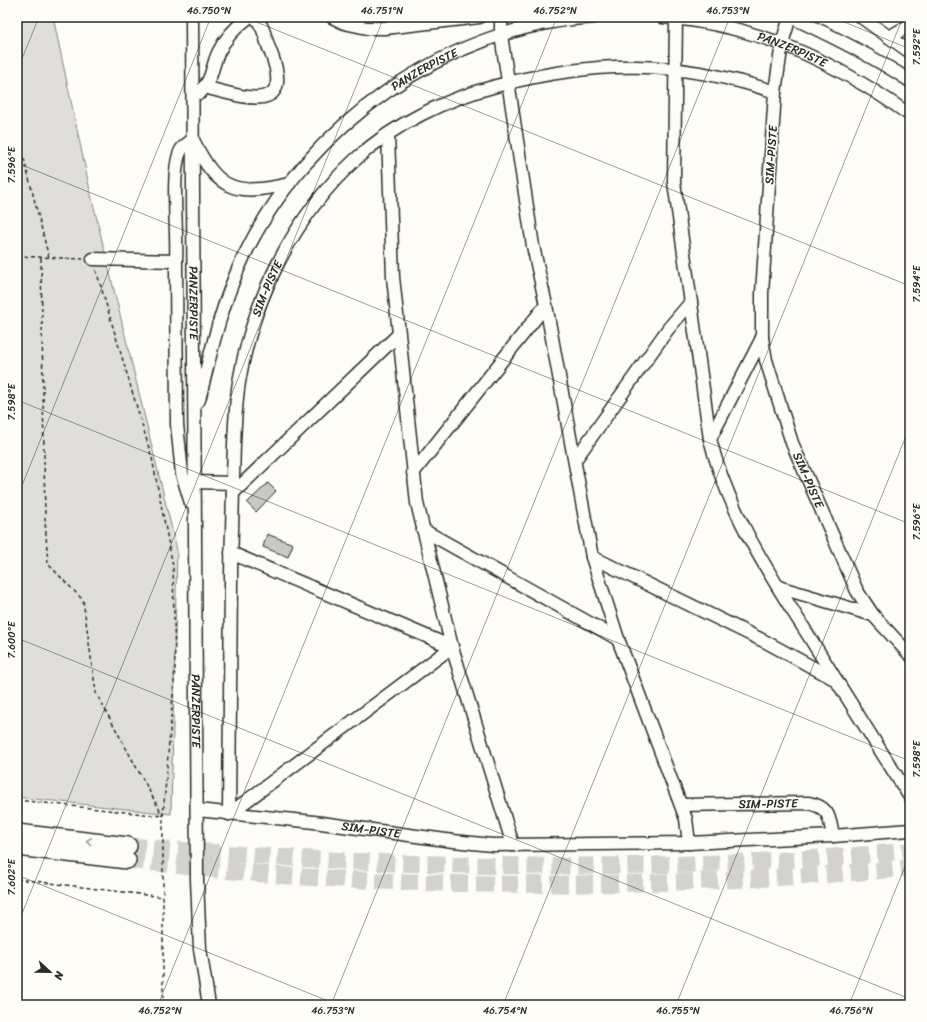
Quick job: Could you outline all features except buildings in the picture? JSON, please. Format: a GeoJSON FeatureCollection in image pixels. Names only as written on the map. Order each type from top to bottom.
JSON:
{"type":"FeatureCollection","features":[{"type":"Feature","properties":{"kind":"highway"},"geometry":{"type":"LineString","coordinates":[[17,833],[128,853],[17,847]]}},
{"type":"Feature","properties":{"kind":"street","name":"PANZERPISTE"},"geometry":{"type":"LineString","coordinates":[[192,17],[197,880],[200,949],[209,1005]]}},
{"type":"Feature","properties":{"kind":"street"},"geometry":{"type":"LineString","coordinates":[[192,101],[212,75],[218,52],[230,34],[249,17]]}},
{"type":"Feature","properties":{"kind":"street"},"geometry":{"type":"LineString","coordinates":[[204,87],[245,97],[258,98],[268,96],[275,89],[277,81],[276,67],[265,33],[260,22],[255,17]]}},
{"type":"Feature","properties":{"kind":"street"},"geometry":{"type":"LineString","coordinates":[[332,17],[344,23],[367,28],[385,28],[439,19],[479,17]]}},
{"type":"Feature","properties":{"kind":"street"},"geometry":{"type":"LineString","coordinates":[[501,17],[501,35],[533,246],[546,305],[592,557],[618,638],[681,805],[688,826],[689,843]]}},
{"type":"Feature","properties":{"kind":"street","name":"PANZERPISTE"},"geometry":{"type":"LineString","coordinates":[[195,417],[215,334],[228,292],[244,256],[261,225],[289,184],[312,156],[348,121],[375,100],[417,72],[459,51],[501,35],[533,26],[594,17]]}},
{"type":"Feature","properties":{"kind":"street","name":"PANZERPISTE"},"geometry":{"type":"LineString","coordinates":[[662,17],[722,25],[782,43],[815,57],[858,79],[910,115]]}},
{"type":"Feature","properties":{"kind":"street"},"geometry":{"type":"LineString","coordinates":[[791,17],[843,42],[891,68],[910,82]]}},
{"type":"Feature","properties":{"kind":"street","name":"SIM-PISTE"},"geometry":{"type":"LineString","coordinates":[[791,17],[782,43],[775,92],[762,293],[762,338],[766,360],[792,443],[850,576],[873,615],[910,655]]}},
{"type":"Feature","properties":{"kind":"street"},"geometry":{"type":"LineString","coordinates":[[861,17],[910,52]]}},
{"type":"Feature","properties":{"kind":"street"},"geometry":{"type":"LineString","coordinates":[[676,18],[674,69],[674,182],[710,438],[715,461],[724,485],[758,555],[910,797]]}},
{"type":"Feature","properties":{"kind":"street"},"geometry":{"type":"LineString","coordinates":[[889,37],[910,25]]}},
{"type":"Feature","properties":{"kind":"street","name":"SIM-PISTE"},"geometry":{"type":"LineString","coordinates":[[229,814],[231,552],[235,422],[239,382],[254,321],[266,288],[296,233],[319,200],[356,159],[388,135],[427,112],[468,93],[508,83],[584,68],[619,65],[674,69],[739,80],[775,92]]}},
{"type":"Feature","properties":{"kind":"street"},"geometry":{"type":"LineString","coordinates":[[388,135],[393,276],[398,335],[413,473],[423,530],[452,647],[513,845]]}},
{"type":"Feature","properties":{"kind":"street","name":"PANZERPISTE"},"geometry":{"type":"LineString","coordinates":[[193,140],[210,171],[222,182],[236,188],[253,190],[289,184]]}},
{"type":"Feature","properties":{"kind":"street"},"geometry":{"type":"LineString","coordinates":[[193,140],[187,143],[180,151],[176,177],[176,424],[182,474],[195,515]]}},
{"type":"Feature","properties":{"kind":"street"},"geometry":{"type":"LineString","coordinates":[[93,259],[176,260]]}},
{"type":"Feature","properties":{"kind":"street"},"geometry":{"type":"LineString","coordinates":[[575,460],[668,329],[691,302]]}},
{"type":"Feature","properties":{"kind":"street"},"geometry":{"type":"LineString","coordinates":[[413,473],[546,305]]}},
{"type":"Feature","properties":{"kind":"street"},"geometry":{"type":"LineString","coordinates":[[195,482],[233,488],[398,335]]}},
{"type":"Feature","properties":{"kind":"street","name":"SIM-PISTE"},"geometry":{"type":"LineString","coordinates":[[710,438],[762,338]]}},
{"type":"Feature","properties":{"kind":"street"},"geometry":{"type":"LineString","coordinates":[[423,530],[618,638]]}},
{"type":"Feature","properties":{"kind":"street"},"geometry":{"type":"LineString","coordinates":[[231,552],[452,647]]}},
{"type":"Feature","properties":{"kind":"street"},"geometry":{"type":"LineString","coordinates":[[592,557],[766,642],[837,681]]}},
{"type":"Feature","properties":{"kind":"street"},"geometry":{"type":"LineString","coordinates":[[778,587],[873,615]]}},
{"type":"Feature","properties":{"kind":"street"},"geometry":{"type":"LineString","coordinates":[[229,814],[452,647]]}},
{"type":"Feature","properties":{"kind":"street","name":"SIM-PISTE"},"geometry":{"type":"LineString","coordinates":[[681,805],[808,803],[818,805],[826,810],[829,816],[833,836]]}},
{"type":"Feature","properties":{"kind":"street","name":"SIM-PISTE"},"geometry":{"type":"LineString","coordinates":[[197,810],[357,828],[453,841],[513,845],[689,843],[833,836],[910,830]]}},
{"type":"Feature","properties":{"kind":"path"},"geometry":{"type":"LineString","coordinates":[[17,131],[49,258]]}},
{"type":"Feature","properties":{"kind":"path"},"geometry":{"type":"LineString","coordinates":[[17,256],[93,259],[152,458],[173,566],[175,670],[163,816],[163,1005]]}},
{"type":"Feature","properties":{"kind":"path"},"geometry":{"type":"LineString","coordinates":[[41,258],[48,564],[83,600],[96,693],[163,816]]}},
{"type":"Feature","properties":{"kind":"path"},"geometry":{"type":"LineString","coordinates":[[17,800],[163,816]]}},
{"type":"Feature","properties":{"kind":"path"},"geometry":{"type":"LineString","coordinates":[[17,879],[163,897]]}},
{"type":"Feature","properties":{"kind":"shaded area"},"geometry":{"type":"Polygon","coordinates":[[[17,17],[53,17],[91,195],[177,550],[171,814],[17,797],[17,17]]]}},
{"type":"Feature","properties":{"kind":"tunnel"},"geometry":{"type":"LineString","coordinates":[[128,846],[319,860],[553,866],[732,863],[910,851]]}},
{"type":"Feature","properties":{"kind":"tunnel"},"geometry":{"type":"LineString","coordinates":[[127,860],[276,875],[355,880],[514,884],[593,884],[752,879],[910,868]]}}]}
